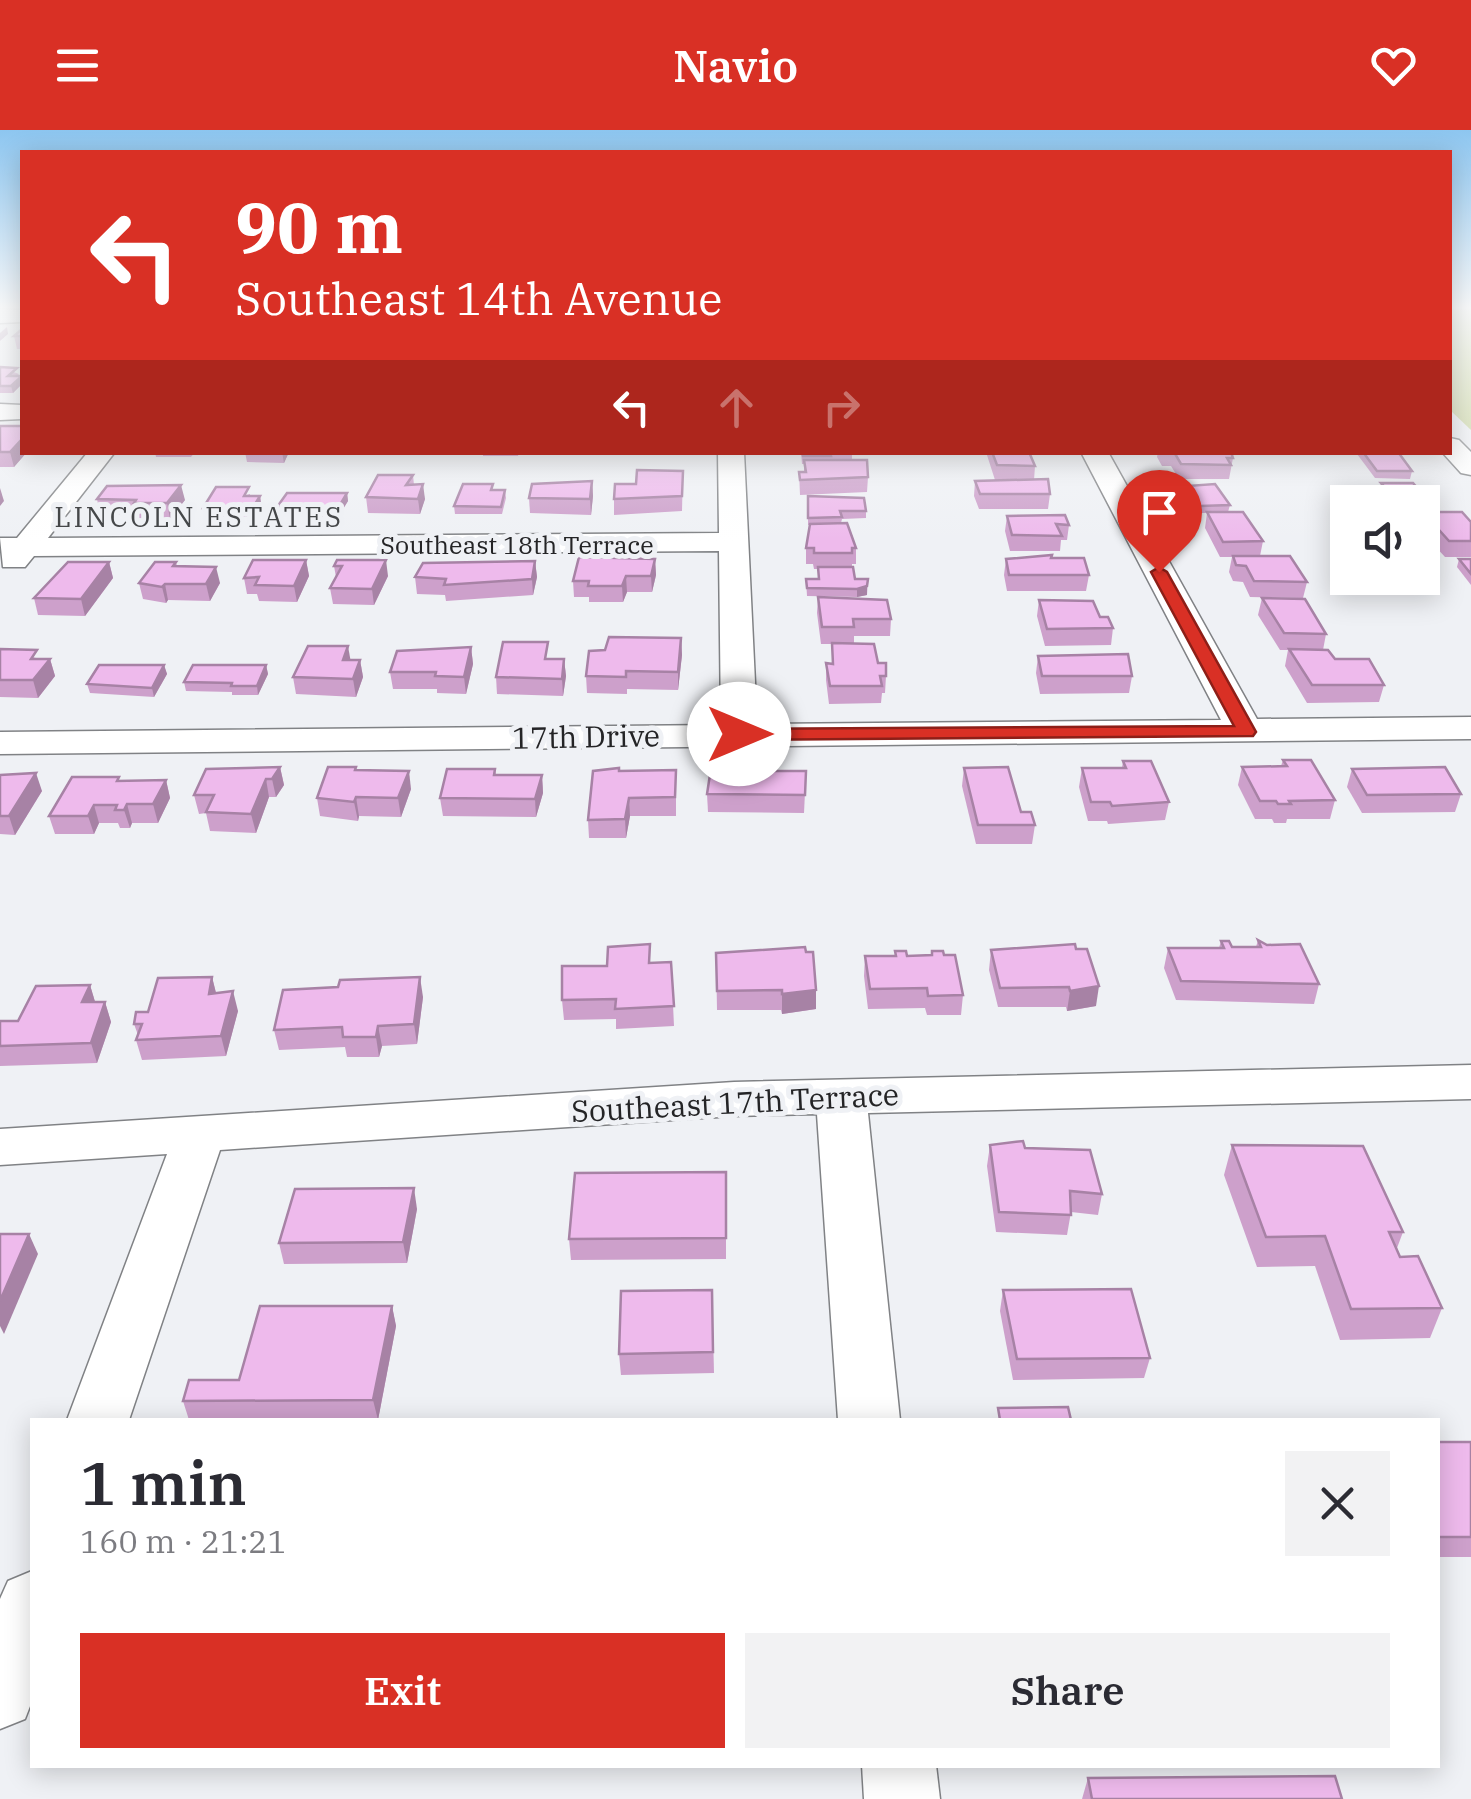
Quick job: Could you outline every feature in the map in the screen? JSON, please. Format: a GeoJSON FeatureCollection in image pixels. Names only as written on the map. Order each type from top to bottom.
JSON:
{"type":"FeatureCollection","features":[{"type":"Feature","properties":{"kind":"street"},"geometry":{"type":"LineString","coordinates":[[1452,448],[1471,467]]}},
{"type":"Feature","properties":{"kind":"street"},"geometry":{"type":"LineString","coordinates":[[0,578],[13,546],[99,455]]}},
{"type":"Feature","properties":{"kind":"street"},"geometry":{"type":"LineString","coordinates":[[731,455],[739,734]]}},
{"type":"Feature","properties":{"kind":"street"},"geometry":{"type":"LineString","coordinates":[[1096,455],[1246,732]]}},
{"type":"Feature","properties":{"kind":"street","name":"Southeast 18th Terrace"},"geometry":{"type":"LineString","coordinates":[[13,546],[733,542]]}},
{"type":"Feature","properties":{"kind":"street","name":"17th Drive"},"geometry":{"type":"LineString","coordinates":[[0,743],[1471,728]]}},
{"type":"Feature","properties":{"kind":"street"},"geometry":{"type":"LineString","coordinates":[[841,1096],[869,1418]]}},
{"type":"Feature","properties":{"kind":"street","name":"Southeast 17th Terrace"},"geometry":{"type":"LineString","coordinates":[[0,1147],[714,1100],[841,1096],[1464,1096]]}},
{"type":"Feature","properties":{"kind":"street"},"geometry":{"type":"LineString","coordinates":[[99,1418],[201,1132]]}},
{"type":"Feature","properties":{"kind":"street"},"geometry":{"type":"LineString","coordinates":[[0,1694],[30,1609]]}},
{"type":"Feature","properties":{"kind":"street"},"geometry":{"type":"LineString","coordinates":[[899,1768],[902,1799]]}},
{"type":"Feature","properties":{"kind":"green space"},"geometry":{"type":"Polygon","coordinates":[[[1452,387],[1471,387],[1471,430],[1452,412],[1452,387]]]}},
{"type":"Feature","properties":{"kind":"building"},"geometry":{"type":"Polygon","coordinates":[[[0,426],[20,426],[20,441],[10,452],[0,452],[0,426]]]}},
{"type":"Feature","properties":{"kind":"building"},"geometry":{"type":"Polygon","coordinates":[[[993,455],[1030,455],[1035,466],[997,465],[993,455]]]}},
{"type":"Feature","properties":{"kind":"building"},"geometry":{"type":"Polygon","coordinates":[[[1176,455],[1233,458],[1227,458],[1231,465],[1181,464],[1176,455]]]}},
{"type":"Feature","properties":{"kind":"building"},"geometry":{"type":"Polygon","coordinates":[[[1365,455],[1400,455],[1412,471],[1377,471],[1365,455]]]}},
{"type":"Feature","properties":{"kind":"building"},"geometry":{"type":"Polygon","coordinates":[[[804,460],[867,460],[868,477],[800,480],[799,472],[806,472],[804,460]]]}},
{"type":"Feature","properties":{"kind":"building"},"geometry":{"type":"Polygon","coordinates":[[[637,470],[683,471],[682,496],[614,499],[615,484],[636,484],[637,470]]]}},
{"type":"Feature","properties":{"kind":"building"},"geometry":{"type":"Polygon","coordinates":[[[378,475],[413,475],[406,485],[423,484],[418,499],[366,497],[378,475]]]}},
{"type":"Feature","properties":{"kind":"building"},"geometry":{"type":"Polygon","coordinates":[[[1048,479],[1050,494],[980,494],[975,481],[1048,479]]]}},
{"type":"Feature","properties":{"kind":"building"},"geometry":{"type":"Polygon","coordinates":[[[592,481],[590,499],[529,498],[532,484],[592,481]]]}},
{"type":"Feature","properties":{"kind":"building"},"geometry":{"type":"Polygon","coordinates":[[[1381,483],[1415,485],[1383,485],[1381,483]]]}},
{"type":"Feature","properties":{"kind":"building"},"geometry":{"type":"Polygon","coordinates":[[[463,484],[493,484],[491,490],[505,490],[501,507],[454,506],[463,484]]]}},
{"type":"Feature","properties":{"kind":"building"},"geometry":{"type":"Polygon","coordinates":[[[1215,484],[1230,505],[1200,506],[1187,486],[1215,484]]]}},
{"type":"Feature","properties":{"kind":"building"},"geometry":{"type":"Polygon","coordinates":[[[181,485],[167,503],[97,499],[107,486],[181,485]]]}},
{"type":"Feature","properties":{"kind":"building"},"geometry":{"type":"Polygon","coordinates":[[[216,487],[249,487],[244,496],[260,496],[252,509],[203,508],[216,487]]]}},
{"type":"Feature","properties":{"kind":"building"},"geometry":{"type":"Polygon","coordinates":[[[287,493],[347,493],[337,510],[277,507],[287,493]]]}},
{"type":"Feature","properties":{"kind":"building"},"geometry":{"type":"Polygon","coordinates":[[[808,496],[864,498],[866,511],[840,511],[842,517],[808,518],[808,496]]]}},
{"type":"Feature","properties":{"kind":"building"},"geometry":{"type":"Polygon","coordinates":[[[1207,512],[1243,512],[1263,541],[1223,542],[1207,512]]]}},
{"type":"Feature","properties":{"kind":"building"},"geometry":{"type":"Polygon","coordinates":[[[1440,512],[1462,512],[1471,522],[1471,541],[1449,541],[1440,531],[1440,512]]]}},
{"type":"Feature","properties":{"kind":"building"},"geometry":{"type":"Polygon","coordinates":[[[1065,515],[1069,525],[1056,524],[1062,536],[1012,535],[1007,516],[1065,515]]]}},
{"type":"Feature","properties":{"kind":"building"},"geometry":{"type":"Polygon","coordinates":[[[847,523],[856,548],[852,548],[852,553],[814,553],[814,548],[806,548],[810,524],[847,523]]]}},
{"type":"Feature","properties":{"kind":"building"},"geometry":{"type":"Polygon","coordinates":[[[1052,555],[1051,558],[1084,558],[1089,575],[1009,575],[1006,559],[1052,555]]]}},
{"type":"Feature","properties":{"kind":"building"},"geometry":{"type":"Polygon","coordinates":[[[1233,556],[1290,556],[1307,582],[1254,581],[1246,566],[1236,565],[1233,556]]]}},
{"type":"Feature","properties":{"kind":"building"},"geometry":{"type":"Polygon","coordinates":[[[579,557],[655,559],[651,576],[626,576],[622,586],[588,586],[589,581],[573,581],[579,557]]]}},
{"type":"Feature","properties":{"kind":"building"},"geometry":{"type":"Polygon","coordinates":[[[1459,559],[1471,559],[1471,574],[1459,559]]]}},
{"type":"Feature","properties":{"kind":"building"},"geometry":{"type":"Polygon","coordinates":[[[253,560],[306,560],[294,586],[255,585],[259,577],[244,578],[253,560]]]}},
{"type":"Feature","properties":{"kind":"building"},"geometry":{"type":"Polygon","coordinates":[[[337,560],[386,560],[372,589],[330,588],[342,566],[334,566],[337,560]]]}},
{"type":"Feature","properties":{"kind":"building"},"geometry":{"type":"Polygon","coordinates":[[[535,561],[532,579],[444,585],[446,579],[415,577],[423,563],[535,561]]]}},
{"type":"Feature","properties":{"kind":"building"},"geometry":{"type":"Polygon","coordinates":[[[68,562],[109,562],[81,599],[34,598],[68,562]]]}},
{"type":"Feature","properties":{"kind":"building"},"geometry":{"type":"Polygon","coordinates":[[[155,562],[216,567],[206,584],[162,587],[139,583],[155,562]]]}},
{"type":"Feature","properties":{"kind":"building"},"geometry":{"type":"Polygon","coordinates":[[[818,567],[853,567],[855,579],[868,579],[867,586],[807,588],[806,579],[819,579],[818,567]]]}},
{"type":"Feature","properties":{"kind":"building"},"geometry":{"type":"Polygon","coordinates":[[[818,597],[887,600],[891,619],[853,619],[854,627],[822,627],[818,597]]]}},
{"type":"Feature","properties":{"kind":"building"},"geometry":{"type":"Polygon","coordinates":[[[1262,598],[1305,599],[1326,634],[1284,633],[1262,598]]]}},
{"type":"Feature","properties":{"kind":"building"},"geometry":{"type":"Polygon","coordinates":[[[1039,600],[1093,601],[1100,617],[1108,617],[1113,628],[1047,629],[1039,600]]]}},
{"type":"Feature","properties":{"kind":"building"},"geometry":{"type":"Polygon","coordinates":[[[609,637],[681,638],[678,672],[626,671],[626,677],[586,676],[589,651],[605,650],[609,637]]]}},
{"type":"Feature","properties":{"kind":"building"},"geometry":{"type":"Polygon","coordinates":[[[503,642],[548,642],[545,659],[564,659],[562,679],[496,677],[503,642]]]}},
{"type":"Feature","properties":{"kind":"building"},"geometry":{"type":"Polygon","coordinates":[[[832,643],[874,644],[878,663],[886,663],[886,676],[880,676],[882,686],[830,686],[826,663],[833,664],[832,643]]]}},
{"type":"Feature","properties":{"kind":"building"},"geometry":{"type":"Polygon","coordinates":[[[308,646],[348,646],[343,660],[360,660],[353,679],[293,677],[308,646]]]}},
{"type":"Feature","properties":{"kind":"building"},"geometry":{"type":"Polygon","coordinates":[[[471,647],[464,677],[435,676],[436,672],[390,672],[397,651],[471,647]]]}},
{"type":"Feature","properties":{"kind":"building"},"geometry":{"type":"Polygon","coordinates":[[[0,649],[37,650],[31,659],[50,659],[33,680],[0,680],[0,649]]]}},
{"type":"Feature","properties":{"kind":"building"},"geometry":{"type":"Polygon","coordinates":[[[1289,649],[1328,650],[1335,659],[1369,659],[1384,685],[1312,685],[1289,649]]]}},
{"type":"Feature","properties":{"kind":"building"},"geometry":{"type":"Polygon","coordinates":[[[1128,654],[1132,676],[1042,676],[1038,656],[1128,654]]]}},
{"type":"Feature","properties":{"kind":"building"},"geometry":{"type":"Polygon","coordinates":[[[99,665],[164,665],[152,688],[87,684],[99,665]]]}},
{"type":"Feature","properties":{"kind":"building"},"geometry":{"type":"Polygon","coordinates":[[[193,665],[266,665],[257,686],[231,686],[232,683],[184,682],[193,665]]]}},
{"type":"Feature","properties":{"kind":"building"},"geometry":{"type":"Polygon","coordinates":[[[1283,760],[1311,760],[1335,800],[1289,801],[1291,804],[1260,801],[1242,767],[1287,766],[1283,760]]]}},
{"type":"Feature","properties":{"kind":"building"},"geometry":{"type":"Polygon","coordinates":[[[1123,761],[1151,761],[1169,802],[1112,806],[1110,802],[1091,802],[1082,768],[1126,768],[1123,761]]]}},
{"type":"Feature","properties":{"kind":"building"},"geometry":{"type":"Polygon","coordinates":[[[280,767],[272,779],[266,779],[251,814],[206,812],[214,795],[194,795],[206,769],[280,767]]]}},
{"type":"Feature","properties":{"kind":"building"},"geometry":{"type":"Polygon","coordinates":[[[328,767],[409,771],[398,798],[356,797],[354,802],[317,798],[328,767]]]}},
{"type":"Feature","properties":{"kind":"building"},"geometry":{"type":"Polygon","coordinates":[[[1008,767],[1021,812],[1031,812],[1035,825],[978,825],[964,768],[1008,767]]]}},
{"type":"Feature","properties":{"kind":"building"},"geometry":{"type":"Polygon","coordinates":[[[1445,767],[1461,794],[1367,795],[1352,769],[1445,767]]]}},
{"type":"Feature","properties":{"kind":"building"},"geometry":{"type":"Polygon","coordinates":[[[711,768],[806,771],[805,795],[707,794],[711,768]]]}},
{"type":"Feature","properties":{"kind":"building"},"geometry":{"type":"Polygon","coordinates":[[[447,769],[495,769],[494,775],[542,775],[535,799],[440,798],[447,769]]]}},
{"type":"Feature","properties":{"kind":"building"},"geometry":{"type":"Polygon","coordinates":[[[676,770],[675,797],[629,798],[625,819],[588,820],[593,771],[676,770]]]}},
{"type":"Feature","properties":{"kind":"building"},"geometry":{"type":"Polygon","coordinates":[[[36,773],[9,816],[0,816],[0,775],[36,773]]]}},
{"type":"Feature","properties":{"kind":"building"},"geometry":{"type":"Polygon","coordinates":[[[72,777],[166,780],[153,804],[127,804],[124,810],[115,810],[117,805],[94,805],[88,816],[49,816],[72,777]]]}},
{"type":"Feature","properties":{"kind":"building"},"geometry":{"type":"Polygon","coordinates":[[[1258,940],[1267,945],[1300,944],[1319,984],[1181,981],[1168,948],[1224,948],[1221,941],[1229,941],[1232,947],[1261,947],[1258,940]]]}},
{"type":"Feature","properties":{"kind":"building"},"geometry":{"type":"Polygon","coordinates":[[[650,944],[649,963],[671,962],[674,1006],[615,1009],[616,999],[562,1000],[562,966],[607,966],[608,947],[650,944]]]}},
{"type":"Feature","properties":{"kind":"building"},"geometry":{"type":"Polygon","coordinates":[[[1075,944],[1076,949],[1087,949],[1099,986],[1070,991],[1069,987],[1000,988],[991,950],[1075,944]]]}},
{"type":"Feature","properties":{"kind":"building"},"geometry":{"type":"Polygon","coordinates":[[[805,947],[806,952],[813,952],[816,990],[782,994],[782,990],[717,991],[716,953],[805,947]]]}},
{"type":"Feature","properties":{"kind":"building"},"geometry":{"type":"Polygon","coordinates":[[[895,951],[906,951],[907,956],[932,955],[932,951],[955,955],[963,995],[928,996],[927,988],[870,989],[865,956],[896,956],[895,951]]]}},
{"type":"Feature","properties":{"kind":"building"},"geometry":{"type":"Polygon","coordinates":[[[212,977],[209,994],[233,991],[221,1036],[136,1040],[142,1024],[134,1024],[136,1012],[148,1012],[158,978],[212,977]]]}},
{"type":"Feature","properties":{"kind":"building"},"geometry":{"type":"Polygon","coordinates":[[[420,977],[414,1024],[378,1026],[376,1037],[343,1037],[342,1027],[274,1030],[283,990],[338,987],[340,980],[420,977]]]}},
{"type":"Feature","properties":{"kind":"building"},"geometry":{"type":"Polygon","coordinates":[[[90,985],[82,1002],[105,1002],[91,1043],[0,1046],[0,1021],[18,1021],[36,986],[90,985]]]}},
{"type":"Feature","properties":{"kind":"building"},"geometry":{"type":"Polygon","coordinates":[[[1023,1141],[1025,1148],[1090,1150],[1102,1194],[1070,1191],[1071,1215],[999,1212],[990,1145],[1023,1141]]]}},
{"type":"Feature","properties":{"kind":"building"},"geometry":{"type":"Polygon","coordinates":[[[1232,1145],[1363,1146],[1403,1232],[1389,1232],[1400,1257],[1418,1256],[1442,1308],[1351,1309],[1325,1236],[1266,1237],[1232,1145]]]}},
{"type":"Feature","properties":{"kind":"building"},"geometry":{"type":"Polygon","coordinates":[[[726,1172],[726,1238],[569,1239],[575,1173],[726,1172]]]}},
{"type":"Feature","properties":{"kind":"building"},"geometry":{"type":"Polygon","coordinates":[[[414,1188],[403,1242],[279,1243],[295,1189],[414,1188]]]}},
{"type":"Feature","properties":{"kind":"building"},"geometry":{"type":"Polygon","coordinates":[[[0,1234],[29,1234],[0,1301],[0,1234]]]}},
{"type":"Feature","properties":{"kind":"building"},"geometry":{"type":"Polygon","coordinates":[[[1131,1289],[1150,1358],[1017,1359],[1003,1290],[1131,1289]]]}},
{"type":"Feature","properties":{"kind":"building"},"geometry":{"type":"Polygon","coordinates":[[[712,1290],[713,1352],[619,1354],[621,1291],[712,1290]]]}},
{"type":"Feature","properties":{"kind":"building"},"geometry":{"type":"Polygon","coordinates":[[[260,1306],[392,1306],[373,1400],[183,1401],[189,1380],[239,1380],[260,1306]]]}},
{"type":"Feature","properties":{"kind":"building"},"geometry":{"type":"Polygon","coordinates":[[[1068,1407],[1071,1418],[1000,1418],[998,1408],[1068,1407]]]}},
{"type":"Feature","properties":{"kind":"building"},"geometry":{"type":"Polygon","coordinates":[[[1440,1442],[1471,1442],[1471,1537],[1440,1537],[1440,1442]]]}},
{"type":"Feature","properties":{"kind":"building"},"geometry":{"type":"Polygon","coordinates":[[[1335,1776],[1342,1799],[1092,1799],[1088,1778],[1335,1776]]]}},
{"type":"Feature","properties":{"kind":"district","name":"LINCOLN ESTATES"},"geometry":{"type":"Point","coordinates":[199,516]}},
{"type":"Feature","properties":{"kind":"route"},"geometry":{"type":"LineString","coordinates":[[739,734],[1246,732],[1159,572]]}}]}
